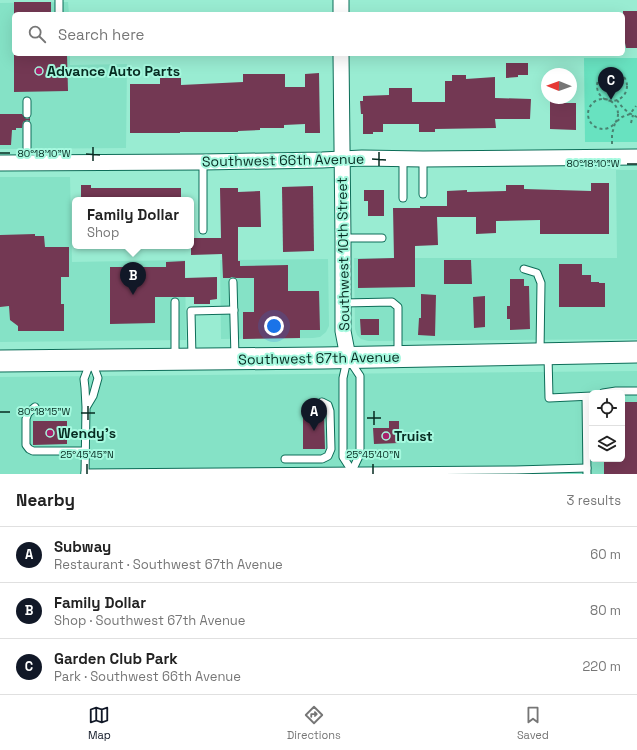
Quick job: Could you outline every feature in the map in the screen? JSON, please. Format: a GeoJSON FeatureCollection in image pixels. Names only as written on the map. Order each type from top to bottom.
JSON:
{"type":"FeatureCollection","features":[{"type":"Feature","properties":{"kind":"main road","name":"Southwest 67th Avenue"},"geometry":{"type":"LineString","coordinates":[[0,361],[235,359],[637,352]]}},
{"type":"Feature","properties":{"kind":"street"},"geometry":{"type":"LineString","coordinates":[[341,0],[341,12]]}},
{"type":"Feature","properties":{"kind":"street","name":"Southwest 10th Street"},"geometry":{"type":"LineString","coordinates":[[341,56],[343,331],[348,357]]}},
{"type":"Feature","properties":{"kind":"street","name":"Southwest 66th Avenue"},"geometry":{"type":"LineString","coordinates":[[0,164],[342,160],[362,158],[423,159],[637,156]]}},
{"type":"Feature","properties":{"kind":"lane"},"geometry":{"type":"LineString","coordinates":[[59,0],[59,12]]}},
{"type":"Feature","properties":{"kind":"lane"},"geometry":{"type":"LineString","coordinates":[[27,101],[27,114]]}},
{"type":"Feature","properties":{"kind":"lane"},"geometry":{"type":"LineString","coordinates":[[27,125],[27,163]]}},
{"type":"Feature","properties":{"kind":"lane"},"geometry":{"type":"LineString","coordinates":[[403,159],[403,198]]}},
{"type":"Feature","properties":{"kind":"lane"},"geometry":{"type":"LineString","coordinates":[[423,159],[423,194]]}},
{"type":"Feature","properties":{"kind":"lane"},"geometry":{"type":"LineString","coordinates":[[203,162],[203,230]]}},
{"type":"Feature","properties":{"kind":"lane"},"geometry":{"type":"LineString","coordinates":[[343,238],[382,238]]}},
{"type":"Feature","properties":{"kind":"lane"},"geometry":{"type":"LineString","coordinates":[[92,360],[84,379],[86,388],[85,474],[515,470],[587,471],[589,396],[549,398],[544,354],[541,283],[537,273],[524,269]]}},
{"type":"Feature","properties":{"kind":"lane"},"geometry":{"type":"LineString","coordinates":[[234,282],[235,359]]}},
{"type":"Feature","properties":{"kind":"lane"},"geometry":{"type":"LineString","coordinates":[[175,302],[184,359]]}},
{"type":"Feature","properties":{"kind":"lane"},"geometry":{"type":"LineString","coordinates":[[343,303],[392,302],[398,308],[398,356]]}},
{"type":"Feature","properties":{"kind":"lane"},"geometry":{"type":"LineString","coordinates":[[184,359],[191,311],[234,310]]}},
{"type":"Feature","properties":{"kind":"lane"},"geometry":{"type":"LineString","coordinates":[[348,357],[360,376],[360,454],[352,471]]}},
{"type":"Feature","properties":{"kind":"lane"},"geometry":{"type":"LineString","coordinates":[[348,357],[343,378],[343,457],[352,471]]}},
{"type":"Feature","properties":{"kind":"lane"},"geometry":{"type":"LineString","coordinates":[[86,407],[93,396],[98,378],[92,360]]}},
{"type":"Feature","properties":{"kind":"lane"},"geometry":{"type":"LineString","coordinates":[[625,391],[637,391]]}},
{"type":"Feature","properties":{"kind":"lane"},"geometry":{"type":"LineString","coordinates":[[285,460],[322,459],[328,456],[331,449],[330,411],[328,405],[322,402]]}},
{"type":"Feature","properties":{"kind":"lane"},"geometry":{"type":"LineString","coordinates":[[35,407],[28,413],[26,419],[26,444],[29,449],[33,451],[85,451]]}},
{"type":"Feature","properties":{"kind":"path"},"geometry":{"type":"LineString","coordinates":[[612,144],[612,134],[615,123],[618,116],[617,109],[613,103],[607,100],[600,95],[598,82],[601,74],[609,71],[615,71],[620,74],[627,83],[626,92],[617,100],[612,101],[607,100],[601,99],[592,104],[588,113],[589,119],[595,127],[604,129],[610,127],[615,123],[622,117],[632,115]]}},
{"type":"Feature","properties":{"kind":"path"},"geometry":{"type":"LineString","coordinates":[[617,100],[621,106],[637,117]]}},
{"type":"Feature","properties":{"kind":"path"},"geometry":{"type":"LineString","coordinates":[[631,123],[632,115],[636,106]]}},
{"type":"Feature","properties":{"kind":"shaded area"},"geometry":{"type":"Polygon","coordinates":[[[68,2],[69,12],[12,12],[12,56],[70,56],[70,65],[127,64],[126,148],[0,149],[0,3],[68,2]]]}},
{"type":"Feature","properties":{"kind":"shaded area"},"geometry":{"type":"Polygon","coordinates":[[[584,58],[637,58],[637,142],[585,142],[584,58]]]}},
{"type":"Feature","properties":{"kind":"shaded area"},"geometry":{"type":"Polygon","coordinates":[[[616,170],[637,170],[637,339],[368,341],[361,339],[357,335],[355,329],[354,258],[617,258],[616,170]]]}},
{"type":"Feature","properties":{"kind":"shaded area"},"geometry":{"type":"Polygon","coordinates":[[[0,177],[70,177],[72,262],[185,260],[186,340],[0,342],[0,177]]]}},
{"type":"Feature","properties":{"kind":"shaded area"},"geometry":{"type":"Polygon","coordinates":[[[328,259],[329,326],[326,332],[320,337],[221,339],[220,260],[328,259]]]}},
{"type":"Feature","properties":{"kind":"shaded area"},"geometry":{"type":"Polygon","coordinates":[[[637,371],[637,474],[0,474],[0,377],[637,371]]]}},
{"type":"Feature","properties":{"kind":"building"},"geometry":{"type":"Polygon","coordinates":[[[14,2],[51,2],[51,12],[14,12],[14,2]]]}},
{"type":"Feature","properties":{"kind":"building"},"geometry":{"type":"Polygon","coordinates":[[[637,11],[637,48],[626,48],[625,12],[623,12],[637,11]]]}},
{"type":"Feature","properties":{"kind":"building"},"geometry":{"type":"Polygon","coordinates":[[[14,56],[67,56],[68,91],[14,92],[14,56]]]}},
{"type":"Feature","properties":{"kind":"building"},"geometry":{"type":"Polygon","coordinates":[[[506,63],[528,63],[528,75],[518,75],[518,77],[506,78],[506,63]]]}},
{"type":"Feature","properties":{"kind":"building"},"geometry":{"type":"Polygon","coordinates":[[[319,73],[320,133],[305,133],[305,124],[284,125],[284,128],[260,128],[260,130],[238,132],[130,133],[130,84],[160,84],[160,78],[181,78],[181,85],[243,82],[243,74],[285,74],[285,87],[305,87],[305,74],[319,73]]]}},
{"type":"Feature","properties":{"kind":"building"},"geometry":{"type":"Polygon","coordinates":[[[452,75],[466,75],[466,79],[495,77],[495,98],[531,99],[530,119],[495,119],[496,128],[435,129],[435,132],[419,132],[419,124],[383,124],[383,132],[363,134],[363,114],[361,114],[360,101],[363,101],[363,96],[389,95],[389,88],[412,88],[412,102],[445,102],[445,81],[452,81],[452,75]]]}},
{"type":"Feature","properties":{"kind":"building"},"geometry":{"type":"Polygon","coordinates":[[[550,104],[576,104],[576,130],[550,129],[550,104]]]}},
{"type":"Feature","properties":{"kind":"building"},"geometry":{"type":"Polygon","coordinates":[[[0,114],[22,114],[27,119],[30,118],[30,121],[27,120],[23,122],[22,128],[12,130],[11,145],[0,145],[0,114]]]}},
{"type":"Feature","properties":{"kind":"building"},"geometry":{"type":"Polygon","coordinates":[[[591,183],[609,183],[609,234],[540,234],[540,220],[496,221],[496,233],[476,234],[476,217],[437,217],[438,245],[415,246],[415,287],[358,288],[358,259],[394,258],[393,208],[447,206],[447,191],[506,191],[506,185],[524,185],[524,189],[591,191],[591,183]]]}},
{"type":"Feature","properties":{"kind":"building"},"geometry":{"type":"Polygon","coordinates":[[[81,185],[91,185],[91,188],[181,188],[181,197],[81,197],[81,185]]]}},
{"type":"Feature","properties":{"kind":"building"},"geometry":{"type":"Polygon","coordinates":[[[313,186],[314,251],[283,252],[282,187],[313,186]]]}},
{"type":"Feature","properties":{"kind":"building"},"geometry":{"type":"Polygon","coordinates":[[[220,188],[238,188],[238,192],[260,191],[261,227],[238,227],[238,261],[240,261],[240,266],[288,265],[288,291],[319,291],[320,330],[300,330],[300,338],[243,339],[243,312],[254,312],[254,278],[223,278],[222,254],[191,255],[191,249],[194,249],[194,238],[221,238],[220,188]]]}},
{"type":"Feature","properties":{"kind":"building"},"geometry":{"type":"Polygon","coordinates":[[[364,190],[384,190],[384,216],[368,216],[368,201],[364,201],[364,190]]]}},
{"type":"Feature","properties":{"kind":"building"},"geometry":{"type":"Polygon","coordinates":[[[35,234],[35,236],[44,236],[45,247],[69,247],[69,277],[61,277],[61,304],[64,304],[64,331],[18,331],[18,326],[10,320],[9,306],[0,307],[0,235],[35,234]]]}},
{"type":"Feature","properties":{"kind":"building"},"geometry":{"type":"Polygon","coordinates":[[[444,260],[471,260],[472,284],[444,284],[444,260]]]}},
{"type":"Feature","properties":{"kind":"building"},"geometry":{"type":"Polygon","coordinates":[[[185,261],[185,278],[217,277],[217,299],[210,300],[210,304],[194,304],[194,297],[155,297],[155,323],[110,324],[110,267],[166,267],[166,262],[185,261]]]}},
{"type":"Feature","properties":{"kind":"building"},"geometry":{"type":"Polygon","coordinates":[[[559,264],[582,264],[582,275],[591,275],[591,282],[605,283],[605,307],[559,307],[559,264]]]}},
{"type":"Feature","properties":{"kind":"building"},"geometry":{"type":"Polygon","coordinates":[[[510,279],[524,279],[524,286],[529,286],[530,329],[510,330],[510,319],[507,319],[507,306],[510,306],[510,279]]]}},
{"type":"Feature","properties":{"kind":"building"},"geometry":{"type":"Polygon","coordinates":[[[421,294],[436,295],[435,336],[418,335],[419,318],[421,318],[421,294]]]}},
{"type":"Feature","properties":{"kind":"building"},"geometry":{"type":"Polygon","coordinates":[[[485,296],[485,327],[474,328],[473,297],[485,296]]]}},
{"type":"Feature","properties":{"kind":"building"},"geometry":{"type":"Polygon","coordinates":[[[360,319],[379,319],[379,335],[361,335],[360,319]]]}},
{"type":"Feature","properties":{"kind":"building"},"geometry":{"type":"Polygon","coordinates":[[[625,402],[637,402],[637,474],[604,474],[604,462],[625,462],[625,402]]]}},
{"type":"Feature","properties":{"kind":"building"},"geometry":{"type":"Polygon","coordinates":[[[303,414],[324,414],[325,449],[303,449],[303,414]]]}},
{"type":"Feature","properties":{"kind":"building","name":"Wendy's"},"geometry":{"type":"Polygon","coordinates":[[[33,421],[67,421],[67,444],[33,445],[33,421]]]}},
{"type":"Feature","properties":{"kind":"building","name":"Truist"},"geometry":{"type":"Polygon","coordinates":[[[389,421],[399,421],[399,443],[374,444],[373,428],[389,428],[389,421]]]}},
{"type":"Feature","properties":{"kind":"place","name":"Advance Auto Parts"},"geometry":{"type":"Point","coordinates":[39,71]}},
{"type":"Feature","properties":{"kind":"place","name":"Garden Club Park"},"geometry":{"type":"Point","coordinates":[611,100]}},
{"type":"Feature","properties":{"kind":"place","name":"Family Dollar"},"geometry":{"type":"Point","coordinates":[133,295]}},
{"type":"Feature","properties":{"kind":"place","name":"Subway"},"geometry":{"type":"Point","coordinates":[314,431]}},
{"type":"Feature","properties":{"kind":"place","name":"Wendy's"},"geometry":{"type":"Point","coordinates":[50,433]}},
{"type":"Feature","properties":{"kind":"place","name":"Truist"},"geometry":{"type":"Point","coordinates":[386,436]}}]}
